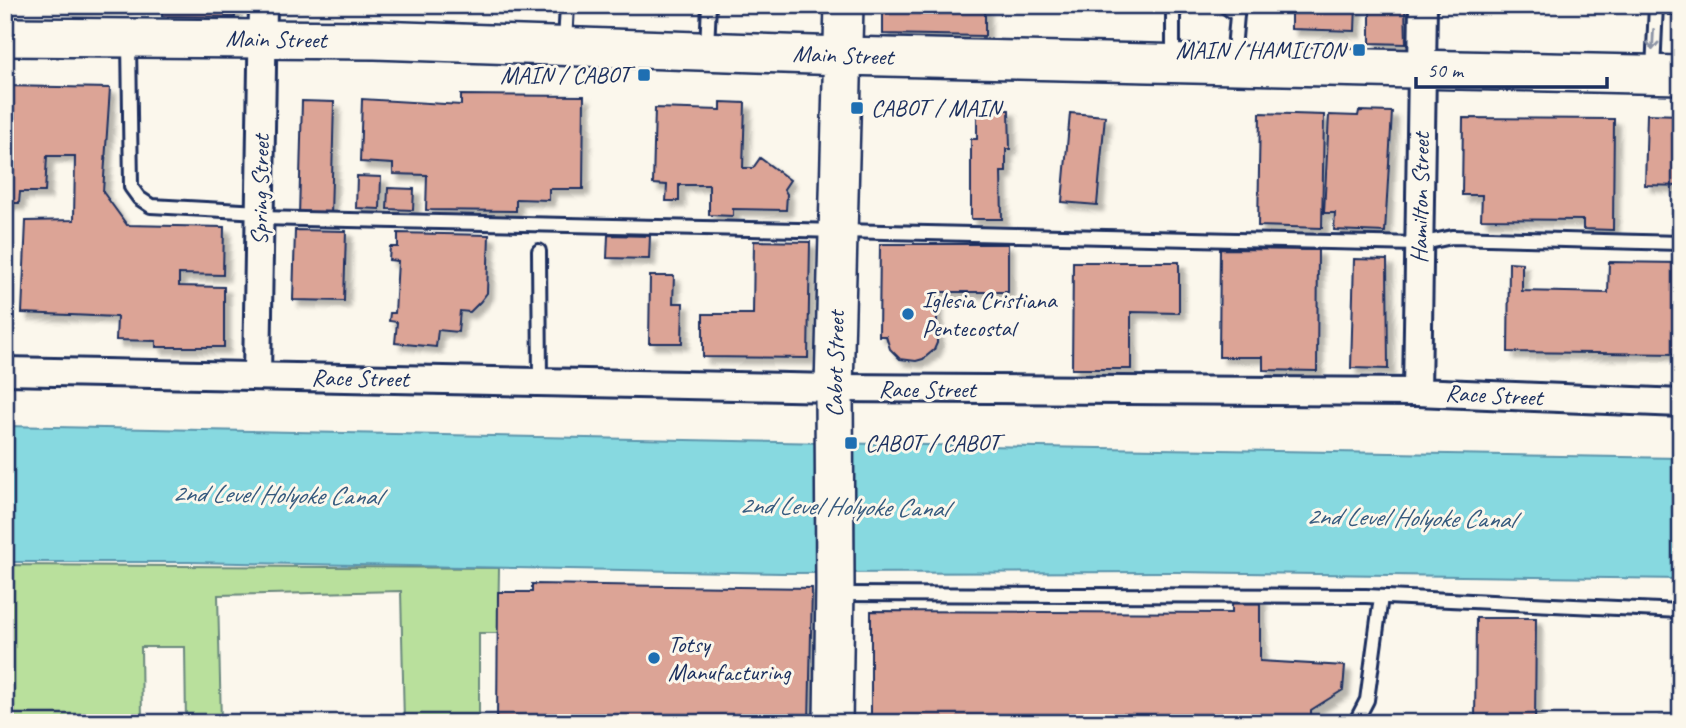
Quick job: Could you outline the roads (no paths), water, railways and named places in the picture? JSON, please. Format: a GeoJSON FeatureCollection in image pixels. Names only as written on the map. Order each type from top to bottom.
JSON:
{"type":"FeatureCollection","features":[{"type":"Feature","properties":{"kind":"main road","name":"Cabot Street"},"geometry":{"type":"LineString","coordinates":[[833,723],[834,396],[844,5]]}},
{"type":"Feature","properties":{"kind":"main road","name":"Main Street"},"geometry":{"type":"LineString","coordinates":[[5,37],[129,38],[262,22],[374,40],[1173,64],[1667,75]]}},
{"type":"Feature","properties":{"kind":"street","name":"Hamilton Street"},"geometry":{"type":"LineString","coordinates":[[1417,391],[1423,5]]}},
{"type":"Feature","properties":{"kind":"street","name":"Spring Street"},"geometry":{"type":"LineString","coordinates":[[257,376],[262,22]]}},
{"type":"Feature","properties":{"kind":"street","name":"Race Street"},"geometry":{"type":"LineString","coordinates":[[5,370],[540,382],[834,396],[1417,391],[1681,403]]}},
{"type":"Feature","properties":{"kind":"lane"},"geometry":{"type":"LineString","coordinates":[[565,47],[567,5]]}},
{"type":"Feature","properties":{"kind":"lane"},"geometry":{"type":"LineString","coordinates":[[707,51],[709,5]]}},
{"type":"Feature","properties":{"kind":"lane"},"geometry":{"type":"LineString","coordinates":[[1173,64],[1173,12],[1182,5]]}},
{"type":"Feature","properties":{"kind":"lane"},"geometry":{"type":"LineString","coordinates":[[1224,5],[1237,15],[1232,65]]}},
{"type":"Feature","properties":{"kind":"lane"},"geometry":{"type":"LineString","coordinates":[[1656,5],[1653,41],[1667,75]]}},
{"type":"Feature","properties":{"kind":"lane"},"geometry":{"type":"LineString","coordinates":[[129,38],[131,187],[139,198],[151,206],[260,215],[839,232],[1419,244],[1452,237],[1681,243]]}},
{"type":"Feature","properties":{"kind":"lane"},"geometry":{"type":"LineString","coordinates":[[539,251],[540,382]]}},
{"type":"Feature","properties":{"kind":"lane"},"geometry":{"type":"LineString","coordinates":[[835,589],[1381,597],[1681,611]]}},
{"type":"Feature","properties":{"kind":"lane"},"geometry":{"type":"LineString","coordinates":[[1355,723],[1367,700],[1381,597]]}},
{"type":"Feature","properties":{"kind":"water","name":"2nd Level Holyoke Canal"},"geometry":{"type":"Polygon","coordinates":[[[5,426],[1681,458],[1681,579],[1176,572],[782,573],[189,562],[5,562],[5,426]]]}},
{"type":"Feature","properties":{"kind":"place","name":"MAIN / HAMILTON"},"geometry":{"type":"Point","coordinates":[1359,50]}},
{"type":"Feature","properties":{"kind":"place","name":"MAIN / CABOT"},"geometry":{"type":"Point","coordinates":[644,75]}},
{"type":"Feature","properties":{"kind":"place","name":"CABOT / MAIN"},"geometry":{"type":"Point","coordinates":[857,108]}},
{"type":"Feature","properties":{"kind":"place","name":"Iglesia Cristiana Pentecostal"},"geometry":{"type":"Point","coordinates":[908,314]}},
{"type":"Feature","properties":{"kind":"place","name":"CABOT / CABOT"},"geometry":{"type":"Point","coordinates":[851,443]}},
{"type":"Feature","properties":{"kind":"place","name":"Totsy Manufacturing"},"geometry":{"type":"Point","coordinates":[654,658]}}]}
